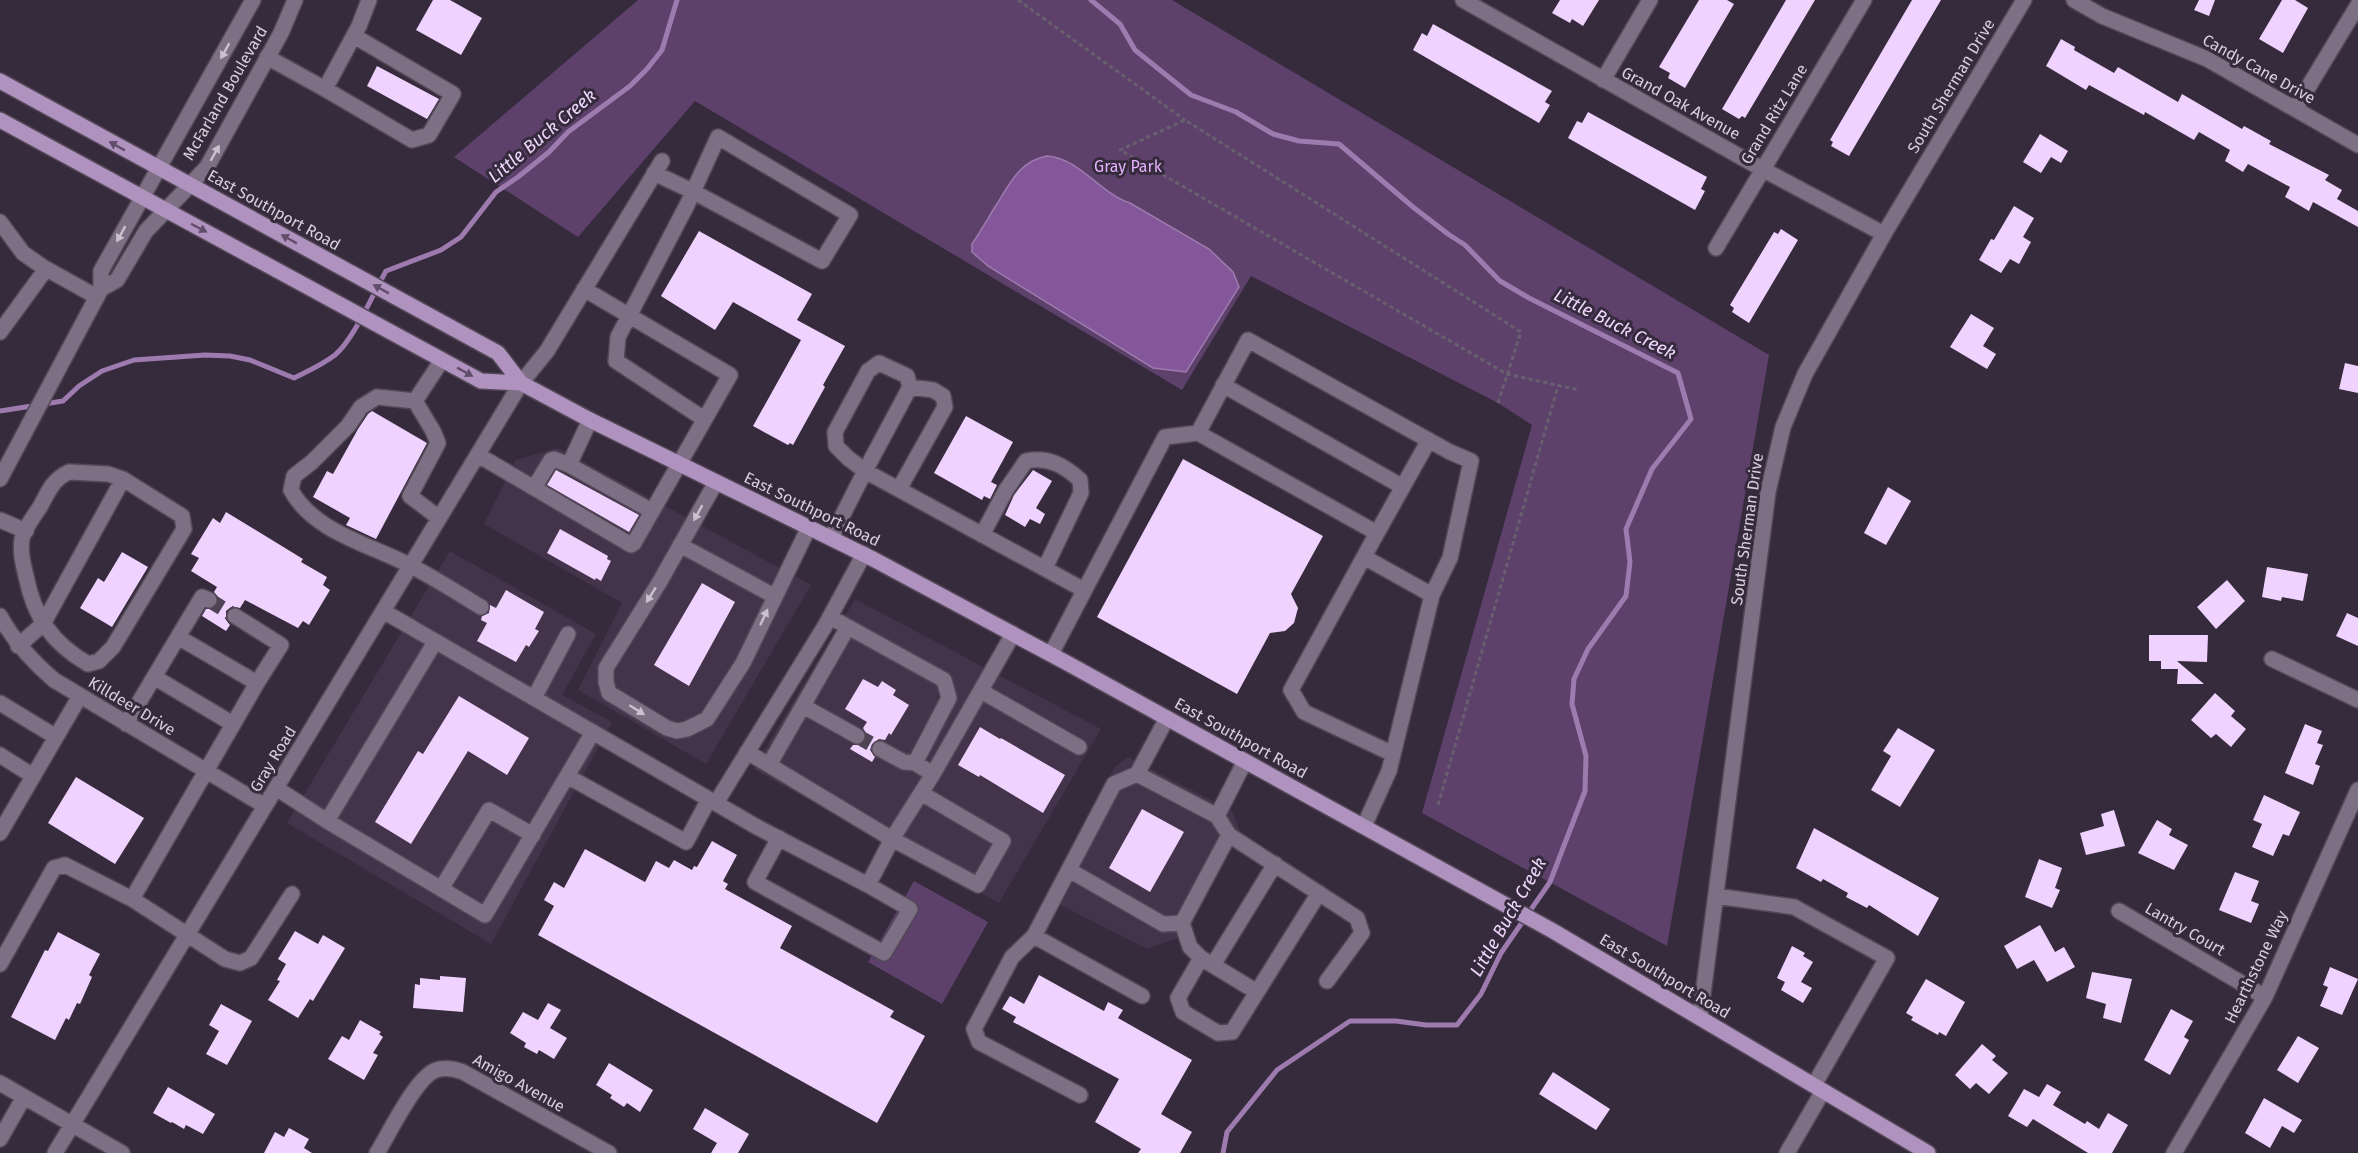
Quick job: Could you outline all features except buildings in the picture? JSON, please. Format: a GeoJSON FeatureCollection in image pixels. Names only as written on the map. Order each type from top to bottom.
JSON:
{"type":"FeatureCollection","features":[{"type":"Feature","properties":{"kind":"main road","name":"East Southport Road"},"geometry":{"type":"LineString","coordinates":[[0,81],[498,353],[521,383],[590,420],[864,554],[1494,897],[1928,1153]]}},
{"type":"Feature","properties":{"kind":"main road","name":"East Southport Road"},"geometry":{"type":"LineString","coordinates":[[0,120],[146,190],[165,209],[481,381],[521,383]]}},
{"type":"Feature","properties":{"kind":"street","name":"McFarland Boulevard"},"geometry":{"type":"LineString","coordinates":[[146,190],[253,0]]}},
{"type":"Feature","properties":{"kind":"street","name":"McFarland Boulevard"},"geometry":{"type":"LineString","coordinates":[[165,209],[207,167],[267,57],[295,0]]}},
{"type":"Feature","properties":{"kind":"street"},"geometry":{"type":"LineString","coordinates":[[325,89],[354,36],[369,0]]}},
{"type":"Feature","properties":{"kind":"street","name":"Grand Oak Avenue"},"geometry":{"type":"LineString","coordinates":[[1463,0],[1762,169],[1884,234]]}},
{"type":"Feature","properties":{"kind":"street"},"geometry":{"type":"LineString","coordinates":[[1603,80],[1650,0]]}},
{"type":"Feature","properties":{"kind":"street","name":"Grand Ritz Lane"},"geometry":{"type":"LineString","coordinates":[[1716,248],[1864,0]]}},
{"type":"Feature","properties":{"kind":"street","name":"South Sherman Drive"},"geometry":{"type":"LineString","coordinates":[[1700,1017],[1768,492],[1776,451],[1786,419],[1805,374],[1884,234],[2024,0]]}},
{"type":"Feature","properties":{"kind":"street","name":"Candy Cane Drive"},"geometry":{"type":"LineString","coordinates":[[2074,0],[2102,16],[2207,59],[2358,145]]}},
{"type":"Feature","properties":{"kind":"street"},"geometry":{"type":"LineString","coordinates":[[2295,109],[2358,5]]}},
{"type":"Feature","properties":{"kind":"street"},"geometry":{"type":"LineString","coordinates":[[267,57],[412,140],[429,135],[453,94],[354,36]]}},
{"type":"Feature","properties":{"kind":"street"},"geometry":{"type":"LineString","coordinates":[[692,191],[822,261],[850,215],[718,137],[692,191],[687,205],[618,337],[616,361],[704,419]]}},
{"type":"Feature","properties":{"kind":"street","name":"Gray Road"},"geometry":{"type":"LineString","coordinates":[[56,1153],[521,383],[547,351],[658,167],[692,191]]}},
{"type":"Feature","properties":{"kind":"street"},"geometry":{"type":"LineString","coordinates":[[0,479],[99,293],[101,271],[146,190]]}},
{"type":"Feature","properties":{"kind":"street"},"geometry":{"type":"LineString","coordinates":[[99,293],[117,280],[146,231],[165,209]]}},
{"type":"Feature","properties":{"kind":"street"},"geometry":{"type":"LineString","coordinates":[[0,222],[23,253],[46,269],[99,293]]}},
{"type":"Feature","properties":{"kind":"street"},"geometry":{"type":"LineString","coordinates":[[0,333],[46,269]]}},
{"type":"Feature","properties":{"kind":"street"},"geometry":{"type":"LineString","coordinates":[[478,454],[631,544],[634,543],[729,375],[584,289]]}},
{"type":"Feature","properties":{"kind":"street"},"geometry":{"type":"LineString","coordinates":[[1198,433],[1248,340],[1471,461],[1450,558],[1432,595],[1389,771],[1364,826]]}},
{"type":"Feature","properties":{"kind":"street"},"geometry":{"type":"LineString","coordinates":[[415,401],[442,360]]}},
{"type":"Feature","properties":{"kind":"street"},"geometry":{"type":"LineString","coordinates":[[831,538],[865,471],[910,387],[907,376],[879,363],[868,371],[835,432],[836,446],[865,471],[1084,590]]}},
{"type":"Feature","properties":{"kind":"street"},"geometry":{"type":"LineString","coordinates":[[1223,385],[1403,487]]}},
{"type":"Feature","properties":{"kind":"street"},"geometry":{"type":"LineString","coordinates":[[899,489],[945,407],[943,396],[933,390],[910,387]]}},
{"type":"Feature","properties":{"kind":"street"},"geometry":{"type":"LineString","coordinates":[[415,401],[377,397],[361,407],[348,426],[312,462],[294,476],[291,490],[296,501],[337,532],[412,566],[481,607]]}},
{"type":"Feature","properties":{"kind":"street"},"geometry":{"type":"LineString","coordinates":[[415,401],[438,443],[410,496],[439,518]]}},
{"type":"Feature","properties":{"kind":"street"},"geometry":{"type":"LineString","coordinates":[[569,465],[590,420]]}},
{"type":"Feature","properties":{"kind":"street"},"geometry":{"type":"LineString","coordinates":[[1051,654],[1165,437],[1198,433],[1377,533]]}},
{"type":"Feature","properties":{"kind":"street"},"geometry":{"type":"LineString","coordinates":[[1393,754],[1304,712],[1291,690],[1429,440]]}},
{"type":"Feature","properties":{"kind":"street"},"geometry":{"type":"LineString","coordinates":[[534,488],[551,460],[554,459],[652,511]]}},
{"type":"Feature","properties":{"kind":"street"},"geometry":{"type":"LineString","coordinates":[[982,535],[1006,490],[1026,461],[1037,459],[1053,461],[1080,480],[1081,494],[1045,568]]}},
{"type":"Feature","properties":{"kind":"street"},"geometry":{"type":"LineString","coordinates":[[69,472],[108,474],[123,479],[182,516],[184,529],[113,647],[99,661],[88,664],[72,655],[43,624],[29,593],[22,557],[22,537],[58,477],[69,472]]}},
{"type":"Feature","properties":{"kind":"street"},"geometry":{"type":"LineString","coordinates":[[18,646],[43,624],[123,479]]}},
{"type":"Feature","properties":{"kind":"street"},"geometry":{"type":"LineString","coordinates":[[716,482],[606,668],[609,693],[667,728],[677,731],[687,729],[706,719],[743,663],[809,528]]}},
{"type":"Feature","properties":{"kind":"street"},"geometry":{"type":"LineString","coordinates":[[0,520],[26,531]]}},
{"type":"Feature","properties":{"kind":"street"},"geometry":{"type":"LineString","coordinates":[[680,545],[774,596]]}},
{"type":"Feature","properties":{"kind":"street"},"geometry":{"type":"LineString","coordinates":[[567,776],[686,842],[747,752],[830,617],[864,554]]}},
{"type":"Feature","properties":{"kind":"street"},"geometry":{"type":"LineString","coordinates":[[1364,556],[1432,595]]}},
{"type":"Feature","properties":{"kind":"street"},"geometry":{"type":"LineString","coordinates":[[126,724],[202,597],[209,600]]}},
{"type":"Feature","properties":{"kind":"street"},"geometry":{"type":"LineString","coordinates":[[383,611],[713,801],[910,909],[884,953],[755,882],[779,838]]}},
{"type":"Feature","properties":{"kind":"street","name":"Killdeer Drive"},"geometry":{"type":"LineString","coordinates":[[0,616],[18,646],[54,680],[265,806]]}},
{"type":"Feature","properties":{"kind":"street"},"geometry":{"type":"LineString","coordinates":[[132,899],[281,645],[235,616]]}},
{"type":"Feature","properties":{"kind":"street"},"geometry":{"type":"LineString","coordinates":[[830,617],[944,680],[949,698],[915,763]]}},
{"type":"Feature","properties":{"kind":"street"},"geometry":{"type":"LineString","coordinates":[[769,765],[848,627]]}},
{"type":"Feature","properties":{"kind":"street"},"geometry":{"type":"LineString","coordinates":[[534,699],[568,634]]}},
{"type":"Feature","properties":{"kind":"street"},"geometry":{"type":"LineString","coordinates":[[868,885],[892,839],[933,774],[1013,634]]}},
{"type":"Feature","properties":{"kind":"street"},"geometry":{"type":"LineString","coordinates":[[178,637],[257,683]]}},
{"type":"Feature","properties":{"kind":"street"},"geometry":{"type":"LineString","coordinates":[[327,821],[435,642]]}},
{"type":"Feature","properties":{"kind":"street"},"geometry":{"type":"LineString","coordinates":[[2272,659],[2358,700]]}},
{"type":"Feature","properties":{"kind":"street"},"geometry":{"type":"LineString","coordinates":[[154,677],[233,724]]}},
{"type":"Feature","properties":{"kind":"street"},"geometry":{"type":"LineString","coordinates":[[981,691],[1080,747]]}},
{"type":"Feature","properties":{"kind":"street"},"geometry":{"type":"LineString","coordinates":[[2,824],[80,696]]}},
{"type":"Feature","properties":{"kind":"street"},"geometry":{"type":"LineString","coordinates":[[0,703],[56,737]]}},
{"type":"Feature","properties":{"kind":"street"},"geometry":{"type":"LineString","coordinates":[[803,706],[857,736]]}},
{"type":"Feature","properties":{"kind":"street"},"geometry":{"type":"LineString","coordinates":[[1080,1095],[979,1042],[974,1029],[1012,957],[1034,936],[1114,784],[1137,774],[1167,718]]}},
{"type":"Feature","properties":{"kind":"street"},"geometry":{"type":"LineString","coordinates":[[276,788],[485,915],[593,732]]}},
{"type":"Feature","properties":{"kind":"street"},"geometry":{"type":"LineString","coordinates":[[880,749],[904,762],[915,763],[933,774]]}},
{"type":"Feature","properties":{"kind":"street"},"geometry":{"type":"LineString","coordinates":[[747,752],[892,839],[978,885],[1003,842],[921,793]]}},
{"type":"Feature","properties":{"kind":"street"},"geometry":{"type":"LineString","coordinates":[[0,755],[33,776]]}},
{"type":"Feature","properties":{"kind":"street"},"geometry":{"type":"LineString","coordinates":[[1217,816],[1245,761]]}},
{"type":"Feature","properties":{"kind":"street"},"geometry":{"type":"LineString","coordinates":[[1137,774],[1217,816],[1229,835],[1358,918],[1362,933],[1327,981]]}},
{"type":"Feature","properties":{"kind":"street","name":"Hearthstone Way"},"geometry":{"type":"LineString","coordinates":[[2174,1153],[2265,997],[2358,790]]}},
{"type":"Feature","properties":{"kind":"street"},"geometry":{"type":"LineString","coordinates":[[441,889],[489,810],[533,835]]}},
{"type":"Feature","properties":{"kind":"street"},"geometry":{"type":"LineString","coordinates":[[1229,835],[1182,923],[1190,947],[1207,961],[1257,992]]}},
{"type":"Feature","properties":{"kind":"street"},"geometry":{"type":"LineString","coordinates":[[1275,864],[1178,998],[1183,1012],[1218,1033],[1232,1032],[1319,892]]}},
{"type":"Feature","properties":{"kind":"street"},"geometry":{"type":"LineString","coordinates":[[0,964],[54,868],[64,865],[132,899],[225,959],[240,963],[251,958],[292,894]]}},
{"type":"Feature","properties":{"kind":"street"},"geometry":{"type":"LineString","coordinates":[[1069,870],[1163,924],[1182,923]]}},
{"type":"Feature","properties":{"kind":"street"},"geometry":{"type":"LineString","coordinates":[[1716,896],[1794,907],[1887,958],[1787,1153]]}},
{"type":"Feature","properties":{"kind":"street","name":"Lantry Court"},"geometry":{"type":"LineString","coordinates":[[2119,911],[2265,997]]}},
{"type":"Feature","properties":{"kind":"street"},"geometry":{"type":"LineString","coordinates":[[1034,936],[1142,996]]}},
{"type":"Feature","properties":{"kind":"street","name":"Amigo Avenue"},"geometry":{"type":"LineString","coordinates":[[377,1153],[421,1080],[434,1071],[443,1069],[463,1072],[609,1153]]}},
{"type":"Feature","properties":{"kind":"street"},"geometry":{"type":"LineString","coordinates":[[0,1083],[122,1153]]}},
{"type":"Feature","properties":{"kind":"street"},"geometry":{"type":"LineString","coordinates":[[0,1139],[24,1097]]}},
{"type":"Feature","properties":{"kind":"path"},"geometry":{"type":"LineString","coordinates":[[1018,0],[1185,120],[1521,332],[1498,403]]}},
{"type":"Feature","properties":{"kind":"path"},"geometry":{"type":"LineString","coordinates":[[1185,120],[1120,150],[1508,374],[1579,390]]}},
{"type":"Feature","properties":{"kind":"path"},"geometry":{"type":"LineString","coordinates":[[1438,805],[1558,386]]}},
{"type":"Feature","properties":{"kind":"shaded area"},"geometry":{"type":"Polygon","coordinates":[[[1047,156],[1059,158],[1080,169],[1109,192],[1209,249],[1233,272],[1239,287],[1186,372],[1153,368],[988,266],[972,252],[972,244],[1016,175],[1029,163],[1047,156]]]}},
{"type":"Feature","properties":{"kind":"shaded area"},"geometry":{"type":"Polygon","coordinates":[[[558,448],[811,585],[706,764],[578,690],[622,603],[484,524],[516,460],[558,448]]]}},
{"type":"Feature","properties":{"kind":"shaded area"},"geometry":{"type":"Polygon","coordinates":[[[450,551],[596,634],[562,695],[612,722],[491,944],[287,823],[450,551]]]}},
{"type":"Feature","properties":{"kind":"shaded area"},"geometry":{"type":"Polygon","coordinates":[[[855,599],[1101,729],[999,903],[753,769],[855,599]]]}},
{"type":"Feature","properties":{"kind":"shaded area"},"geometry":{"type":"Polygon","coordinates":[[[1128,757],[1232,811],[1240,831],[1177,938],[1147,949],[1045,897],[1115,767],[1128,757]]]}},
{"type":"Feature","properties":{"kind":"green space","name":"Gray Park"},"geometry":{"type":"Polygon","coordinates":[[[638,0],[1172,0],[1769,355],[1667,946],[1422,813],[1532,425],[1498,403],[1251,276],[1182,390],[695,101],[578,237],[454,157],[638,0]]]}},
{"type":"Feature","properties":{"kind":"green space"},"geometry":{"type":"Polygon","coordinates":[[[914,881],[988,922],[942,1004],[868,962],[914,881]]]}},
{"type":"Feature","properties":{"kind":"waterway","name":"Little Buck Creek"},"geometry":{"type":"LineString","coordinates":[[0,411],[63,401],[79,386],[102,371],[134,360],[205,355],[230,356],[250,360],[294,378],[325,362],[335,355],[349,338],[386,271],[441,250],[461,237],[496,192],[549,152],[568,132],[630,86],[647,69],[662,50],[677,0]]}},
{"type":"Feature","properties":{"kind":"waterway","name":"Little Buck Creek"},"geometry":{"type":"LineString","coordinates":[[1091,0],[1120,24],[1135,50],[1191,95],[1236,112],[1273,134],[1299,141],[1339,144],[1413,207],[1465,245],[1500,281],[1678,373],[1691,419],[1652,469],[1626,529],[1630,562],[1626,596],[1588,649],[1574,679],[1572,704],[1586,756],[1585,791],[1550,882],[1501,953],[1481,994],[1457,1025],[1350,1021],[1277,1070],[1227,1132],[1223,1153]]}},
{"type":"Feature","properties":{"kind":"tunnel"},"geometry":{"type":"LineString","coordinates":[[209,600],[235,616]]}},
{"type":"Feature","properties":{"kind":"tunnel"},"geometry":{"type":"LineString","coordinates":[[857,736],[880,749]]}}]}
